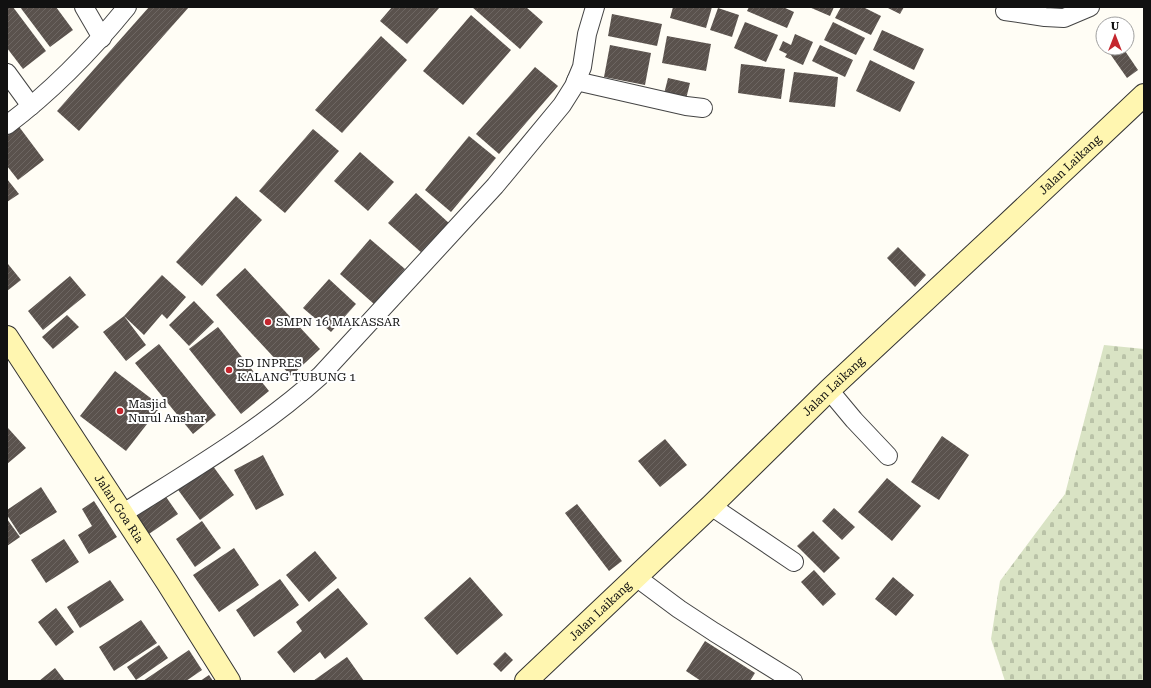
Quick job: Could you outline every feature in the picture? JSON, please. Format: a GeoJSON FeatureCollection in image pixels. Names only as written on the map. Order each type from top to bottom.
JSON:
{"type":"FeatureCollection","features":[{"type":"Feature","properties":{"kind":"main road","name":"Jalan Laikang"},"geometry":{"type":"LineString","coordinates":[[526,681],[711,506],[829,390],[1144,95]]}},
{"type":"Feature","properties":{"kind":"main road","name":"Jalan Goa Ria"},"geometry":{"type":"LineString","coordinates":[[8,342],[122,514],[229,681]]}},
{"type":"Feature","properties":{"kind":"street"},"geometry":{"type":"LineString","coordinates":[[84,7],[102,38]]}},
{"type":"Feature","properties":{"kind":"street"},"geometry":{"type":"LineString","coordinates":[[7,125],[31,106],[102,38],[127,7]]}},
{"type":"Feature","properties":{"kind":"street"},"geometry":{"type":"LineString","coordinates":[[122,514],[271,416],[302,393],[320,376],[495,186],[562,105],[576,81],[582,66],[587,34],[595,7]]}},
{"type":"Feature","properties":{"kind":"street"},"geometry":{"type":"LineString","coordinates":[[1005,11],[1045,17],[1064,18],[1090,7]]}},
{"type":"Feature","properties":{"kind":"street"},"geometry":{"type":"LineString","coordinates":[[7,73],[31,106]]}},
{"type":"Feature","properties":{"kind":"street"},"geometry":{"type":"LineString","coordinates":[[576,81],[680,105],[703,108]]}},
{"type":"Feature","properties":{"kind":"street"},"geometry":{"type":"LineString","coordinates":[[829,390],[854,420],[888,456]]}},
{"type":"Feature","properties":{"kind":"street"},"geometry":{"type":"LineString","coordinates":[[711,506],[794,562]]}},
{"type":"Feature","properties":{"kind":"street"},"geometry":{"type":"LineString","coordinates":[[636,577],[696,621],[793,681]]}},
{"type":"Feature","properties":{"kind":"green space"},"geometry":{"type":"Polygon","coordinates":[[[1104,345],[1144,349],[1144,681],[1005,681],[991,639],[1000,581],[1065,494],[1104,345]]]}},
{"type":"Feature","properties":{"kind":"building"},"geometry":{"type":"Polygon","coordinates":[[[7,7],[13,7],[46,51],[23,69],[7,48],[7,7]]]}},
{"type":"Feature","properties":{"kind":"building"},"geometry":{"type":"Polygon","coordinates":[[[20,7],[56,7],[73,30],[50,47],[20,7]]]}},
{"type":"Feature","properties":{"kind":"building"},"geometry":{"type":"Polygon","coordinates":[[[149,7],[189,7],[79,131],[57,111],[149,7]]]}},
{"type":"Feature","properties":{"kind":"building"},"geometry":{"type":"Polygon","coordinates":[[[392,7],[440,7],[407,44],[380,21],[392,7]]]}},
{"type":"Feature","properties":{"kind":"building"},"geometry":{"type":"Polygon","coordinates":[[[472,7],[526,7],[543,22],[520,49],[472,7]]]}},
{"type":"Feature","properties":{"kind":"building"},"geometry":{"type":"Polygon","coordinates":[[[673,7],[712,7],[706,28],[670,18],[673,7]]]}},
{"type":"Feature","properties":{"kind":"building"},"geometry":{"type":"Polygon","coordinates":[[[749,7],[783,7],[794,12],[787,28],[747,11],[749,7]]]}},
{"type":"Feature","properties":{"kind":"building"},"geometry":{"type":"Polygon","coordinates":[[[809,7],[834,7],[830,16],[809,7]]]}},
{"type":"Feature","properties":{"kind":"building"},"geometry":{"type":"Polygon","coordinates":[[[841,7],[863,7],[881,16],[871,35],[835,18],[841,7]]]}},
{"type":"Feature","properties":{"kind":"building"},"geometry":{"type":"Polygon","coordinates":[[[886,7],[904,7],[900,14],[886,7]]]}},
{"type":"Feature","properties":{"kind":"building"},"geometry":{"type":"Polygon","coordinates":[[[718,8],[739,15],[732,37],[710,30],[718,8]]]}},
{"type":"Feature","properties":{"kind":"building"},"geometry":{"type":"Polygon","coordinates":[[[612,14],[662,24],[657,46],[608,36],[612,14]]]}},
{"type":"Feature","properties":{"kind":"building"},"geometry":{"type":"Polygon","coordinates":[[[471,15],[511,50],[463,105],[423,71],[471,15]]]}},
{"type":"Feature","properties":{"kind":"building"},"geometry":{"type":"Polygon","coordinates":[[[745,22],[778,35],[766,62],[734,48],[745,22]]]}},
{"type":"Feature","properties":{"kind":"building"},"geometry":{"type":"Polygon","coordinates":[[[833,22],[865,38],[856,55],[824,40],[833,22]]]}},
{"type":"Feature","properties":{"kind":"building"},"geometry":{"type":"Polygon","coordinates":[[[882,30],[924,49],[914,70],[873,50],[882,30]]]}},
{"type":"Feature","properties":{"kind":"building"},"geometry":{"type":"Polygon","coordinates":[[[795,34],[813,42],[803,65],[785,57],[787,54],[779,50],[783,41],[791,45],[795,34]]]}},
{"type":"Feature","properties":{"kind":"building"},"geometry":{"type":"Polygon","coordinates":[[[381,36],[407,60],[342,133],[315,110],[381,36]]]}},
{"type":"Feature","properties":{"kind":"building"},"geometry":{"type":"Polygon","coordinates":[[[667,36],[711,44],[706,71],[662,63],[667,36]]]}},
{"type":"Feature","properties":{"kind":"building"},"geometry":{"type":"Polygon","coordinates":[[[610,45],[651,53],[645,85],[604,77],[610,45]]]}},
{"type":"Feature","properties":{"kind":"building"},"geometry":{"type":"Polygon","coordinates":[[[820,45],[853,60],[845,77],[812,61],[820,45]]]}},
{"type":"Feature","properties":{"kind":"building"},"geometry":{"type":"Polygon","coordinates":[[[1112,56],[1128,56],[1138,70],[1127,78],[1112,56]]]}},
{"type":"Feature","properties":{"kind":"building"},"geometry":{"type":"Polygon","coordinates":[[[870,60],[915,82],[900,112],[856,91],[870,60]]]}},
{"type":"Feature","properties":{"kind":"building"},"geometry":{"type":"Polygon","coordinates":[[[741,64],[785,69],[781,99],[738,93],[741,64]]]}},
{"type":"Feature","properties":{"kind":"building"},"geometry":{"type":"Polygon","coordinates":[[[535,67],[558,86],[499,154],[476,134],[535,67]]]}},
{"type":"Feature","properties":{"kind":"building"},"geometry":{"type":"Polygon","coordinates":[[[794,72],[838,77],[835,107],[789,102],[794,72]]]}},
{"type":"Feature","properties":{"kind":"building"},"geometry":{"type":"Polygon","coordinates":[[[668,78],[690,83],[686,99],[664,94],[668,78]]]}},
{"type":"Feature","properties":{"kind":"building"},"geometry":{"type":"Polygon","coordinates":[[[17,124],[44,160],[18,180],[7,166],[7,132],[17,124]]]}},
{"type":"Feature","properties":{"kind":"building"},"geometry":{"type":"Polygon","coordinates":[[[313,129],[339,151],[285,213],[259,191],[313,129]]]}},
{"type":"Feature","properties":{"kind":"building"},"geometry":{"type":"Polygon","coordinates":[[[469,136],[496,158],[451,212],[425,190],[469,136]]]}},
{"type":"Feature","properties":{"kind":"building"},"geometry":{"type":"Polygon","coordinates":[[[360,152],[394,182],[368,211],[334,181],[360,152]]]}},
{"type":"Feature","properties":{"kind":"building"},"geometry":{"type":"Polygon","coordinates":[[[7,179],[19,194],[7,202],[7,179]]]}},
{"type":"Feature","properties":{"kind":"building"},"geometry":{"type":"Polygon","coordinates":[[[416,193],[450,224],[423,254],[388,223],[416,193]]]}},
{"type":"Feature","properties":{"kind":"building"},"geometry":{"type":"Polygon","coordinates":[[[236,196],[262,220],[202,286],[176,262],[236,196]]]}},
{"type":"Feature","properties":{"kind":"building","name":"SMPN 16 MAKASSAR"},"geometry":{"type":"Polygon","coordinates":[[[370,239],[405,269],[374,304],[340,274],[370,239]]]}},
{"type":"Feature","properties":{"kind":"building"},"geometry":{"type":"Polygon","coordinates":[[[898,247],[926,275],[915,287],[887,258],[898,247]]]}},
{"type":"Feature","properties":{"kind":"building"},"geometry":{"type":"Polygon","coordinates":[[[8,264],[21,280],[7,291],[7,265],[8,264]]]}},
{"type":"Feature","properties":{"kind":"building","name":"SMPN 16 MAKASSAR"},"geometry":{"type":"Polygon","coordinates":[[[245,268],[320,349],[291,376],[216,295],[245,268]]]}},
{"type":"Feature","properties":{"kind":"building"},"geometry":{"type":"Polygon","coordinates":[[[162,275],[186,297],[167,319],[162,314],[144,335],[124,316],[162,275]]]}},
{"type":"Feature","properties":{"kind":"building"},"geometry":{"type":"Polygon","coordinates":[[[70,276],[86,295],[43,330],[28,311],[70,276]]]}},
{"type":"Feature","properties":{"kind":"building","name":"SMPN 16 MAKASSAR"},"geometry":{"type":"Polygon","coordinates":[[[329,279],[356,304],[331,332],[303,308],[329,279]]]}},
{"type":"Feature","properties":{"kind":"building"},"geometry":{"type":"Polygon","coordinates":[[[194,301],[214,322],[189,346],[169,325],[194,301]]]}},
{"type":"Feature","properties":{"kind":"building"},"geometry":{"type":"Polygon","coordinates":[[[67,315],[79,327],[53,349],[42,337],[67,315]]]}},
{"type":"Feature","properties":{"kind":"building"},"geometry":{"type":"Polygon","coordinates":[[[124,316],[146,345],[126,361],[103,332],[124,316]]]}},
{"type":"Feature","properties":{"kind":"building","name":"SD INPRES KALANG TUBUNG 1"},"geometry":{"type":"Polygon","coordinates":[[[218,327],[269,391],[241,414],[189,349],[218,327]]]}},
{"type":"Feature","properties":{"kind":"building","name":"SD INPRES KALANG TUBUNG 1"},"geometry":{"type":"Polygon","coordinates":[[[159,344],[216,415],[193,434],[135,363],[159,344]]]}},
{"type":"Feature","properties":{"kind":"building","name":"Masjid Nurul Anshar"},"geometry":{"type":"Polygon","coordinates":[[[115,371],[161,406],[126,451],[80,416],[115,371]]]}},
{"type":"Feature","properties":{"kind":"building"},"geometry":{"type":"Polygon","coordinates":[[[8,428],[26,448],[7,464],[7,429],[8,428]]]}},
{"type":"Feature","properties":{"kind":"building"},"geometry":{"type":"Polygon","coordinates":[[[942,436],[969,455],[939,500],[911,482],[942,436]]]}},
{"type":"Feature","properties":{"kind":"building"},"geometry":{"type":"Polygon","coordinates":[[[665,439],[687,465],[660,487],[638,461],[665,439]]]}},
{"type":"Feature","properties":{"kind":"building"},"geometry":{"type":"Polygon","coordinates":[[[263,455],[284,495],[256,510],[234,470],[263,455]]]}},
{"type":"Feature","properties":{"kind":"building"},"geometry":{"type":"Polygon","coordinates":[[[210,462],[234,495],[200,520],[176,487],[210,462]]]}},
{"type":"Feature","properties":{"kind":"building"},"geometry":{"type":"Polygon","coordinates":[[[887,478],[921,506],[892,541],[858,512],[887,478]]]}},
{"type":"Feature","properties":{"kind":"building"},"geometry":{"type":"Polygon","coordinates":[[[41,487],[57,512],[20,535],[7,515],[7,510],[41,487]]]}},
{"type":"Feature","properties":{"kind":"building"},"geometry":{"type":"Polygon","coordinates":[[[164,494],[178,514],[146,536],[132,515],[164,494]]]}},
{"type":"Feature","properties":{"kind":"building"},"geometry":{"type":"Polygon","coordinates":[[[94,501],[117,537],[89,554],[78,535],[92,526],[82,509],[94,501]]]}},
{"type":"Feature","properties":{"kind":"building"},"geometry":{"type":"Polygon","coordinates":[[[577,504],[622,561],[609,571],[565,513],[577,504]]]}},
{"type":"Feature","properties":{"kind":"building"},"geometry":{"type":"Polygon","coordinates":[[[834,508],[855,527],[842,540],[822,521],[834,508]]]}},
{"type":"Feature","properties":{"kind":"building"},"geometry":{"type":"Polygon","coordinates":[[[7,519],[20,537],[7,546],[7,519]]]}},
{"type":"Feature","properties":{"kind":"building"},"geometry":{"type":"Polygon","coordinates":[[[202,521],[221,548],[195,567],[176,539],[202,521]]]}},
{"type":"Feature","properties":{"kind":"building"},"geometry":{"type":"Polygon","coordinates":[[[813,531],[840,558],[824,573],[797,546],[813,531]]]}},
{"type":"Feature","properties":{"kind":"building"},"geometry":{"type":"Polygon","coordinates":[[[64,539],[79,562],[46,583],[31,560],[64,539]]]}},
{"type":"Feature","properties":{"kind":"building"},"geometry":{"type":"Polygon","coordinates":[[[234,548],[259,585],[219,612],[193,575],[234,548]]]}},
{"type":"Feature","properties":{"kind":"building"},"geometry":{"type":"Polygon","coordinates":[[[315,551],[337,578],[309,602],[286,575],[315,551]]]}},
{"type":"Feature","properties":{"kind":"building"},"geometry":{"type":"Polygon","coordinates":[[[814,570],[836,594],[823,606],[801,582],[814,570]]]}},
{"type":"Feature","properties":{"kind":"building"},"geometry":{"type":"Polygon","coordinates":[[[470,577],[503,615],[457,655],[424,618],[470,577]]]}},
{"type":"Feature","properties":{"kind":"building"},"geometry":{"type":"Polygon","coordinates":[[[893,577],[914,595],[896,616],[875,599],[893,577]]]}},
{"type":"Feature","properties":{"kind":"building"},"geometry":{"type":"Polygon","coordinates":[[[280,579],[299,605],[254,637],[236,610],[280,579]]]}},
{"type":"Feature","properties":{"kind":"building"},"geometry":{"type":"Polygon","coordinates":[[[110,580],[124,600],[80,628],[67,607],[110,580]]]}},
{"type":"Feature","properties":{"kind":"building"},"geometry":{"type":"Polygon","coordinates":[[[338,588],[368,624],[325,659],[320,652],[294,673],[277,652],[302,631],[296,622],[338,588]]]}},
{"type":"Feature","properties":{"kind":"building"},"geometry":{"type":"Polygon","coordinates":[[[56,608],[74,632],[56,646],[38,622],[56,608]]]}},
{"type":"Feature","properties":{"kind":"building"},"geometry":{"type":"Polygon","coordinates":[[[141,620],[157,643],[114,671],[99,647],[141,620]]]}},
{"type":"Feature","properties":{"kind":"building"},"geometry":{"type":"Polygon","coordinates":[[[705,641],[755,673],[750,681],[701,681],[686,671],[705,641]]]}},
{"type":"Feature","properties":{"kind":"building"},"geometry":{"type":"Polygon","coordinates":[[[159,645],[168,658],[136,680],[127,667],[159,645]]]}},
{"type":"Feature","properties":{"kind":"building"},"geometry":{"type":"Polygon","coordinates":[[[189,650],[202,670],[186,681],[143,681],[189,650]]]}},
{"type":"Feature","properties":{"kind":"building"},"geometry":{"type":"Polygon","coordinates":[[[505,652],[513,660],[501,672],[493,664],[505,652]]]}},
{"type":"Feature","properties":{"kind":"building"},"geometry":{"type":"Polygon","coordinates":[[[347,657],[364,681],[313,681],[347,657]]]}},
{"type":"Feature","properties":{"kind":"building"},"geometry":{"type":"Polygon","coordinates":[[[55,668],[65,681],[39,681],[55,668]]]}},
{"type":"Feature","properties":{"kind":"building"},"geometry":{"type":"Polygon","coordinates":[[[209,675],[213,681],[200,681],[209,675]]]}},
{"type":"Feature","properties":{"kind":"place","name":"SMPN 16 MAKASSAR"},"geometry":{"type":"Point","coordinates":[268,322]}},
{"type":"Feature","properties":{"kind":"place","name":"SD INPRES KALANG TUBUNG 1"},"geometry":{"type":"Point","coordinates":[229,370]}},
{"type":"Feature","properties":{"kind":"place","name":"Masjid Nurul Anshar"},"geometry":{"type":"Point","coordinates":[120,411]}}]}
